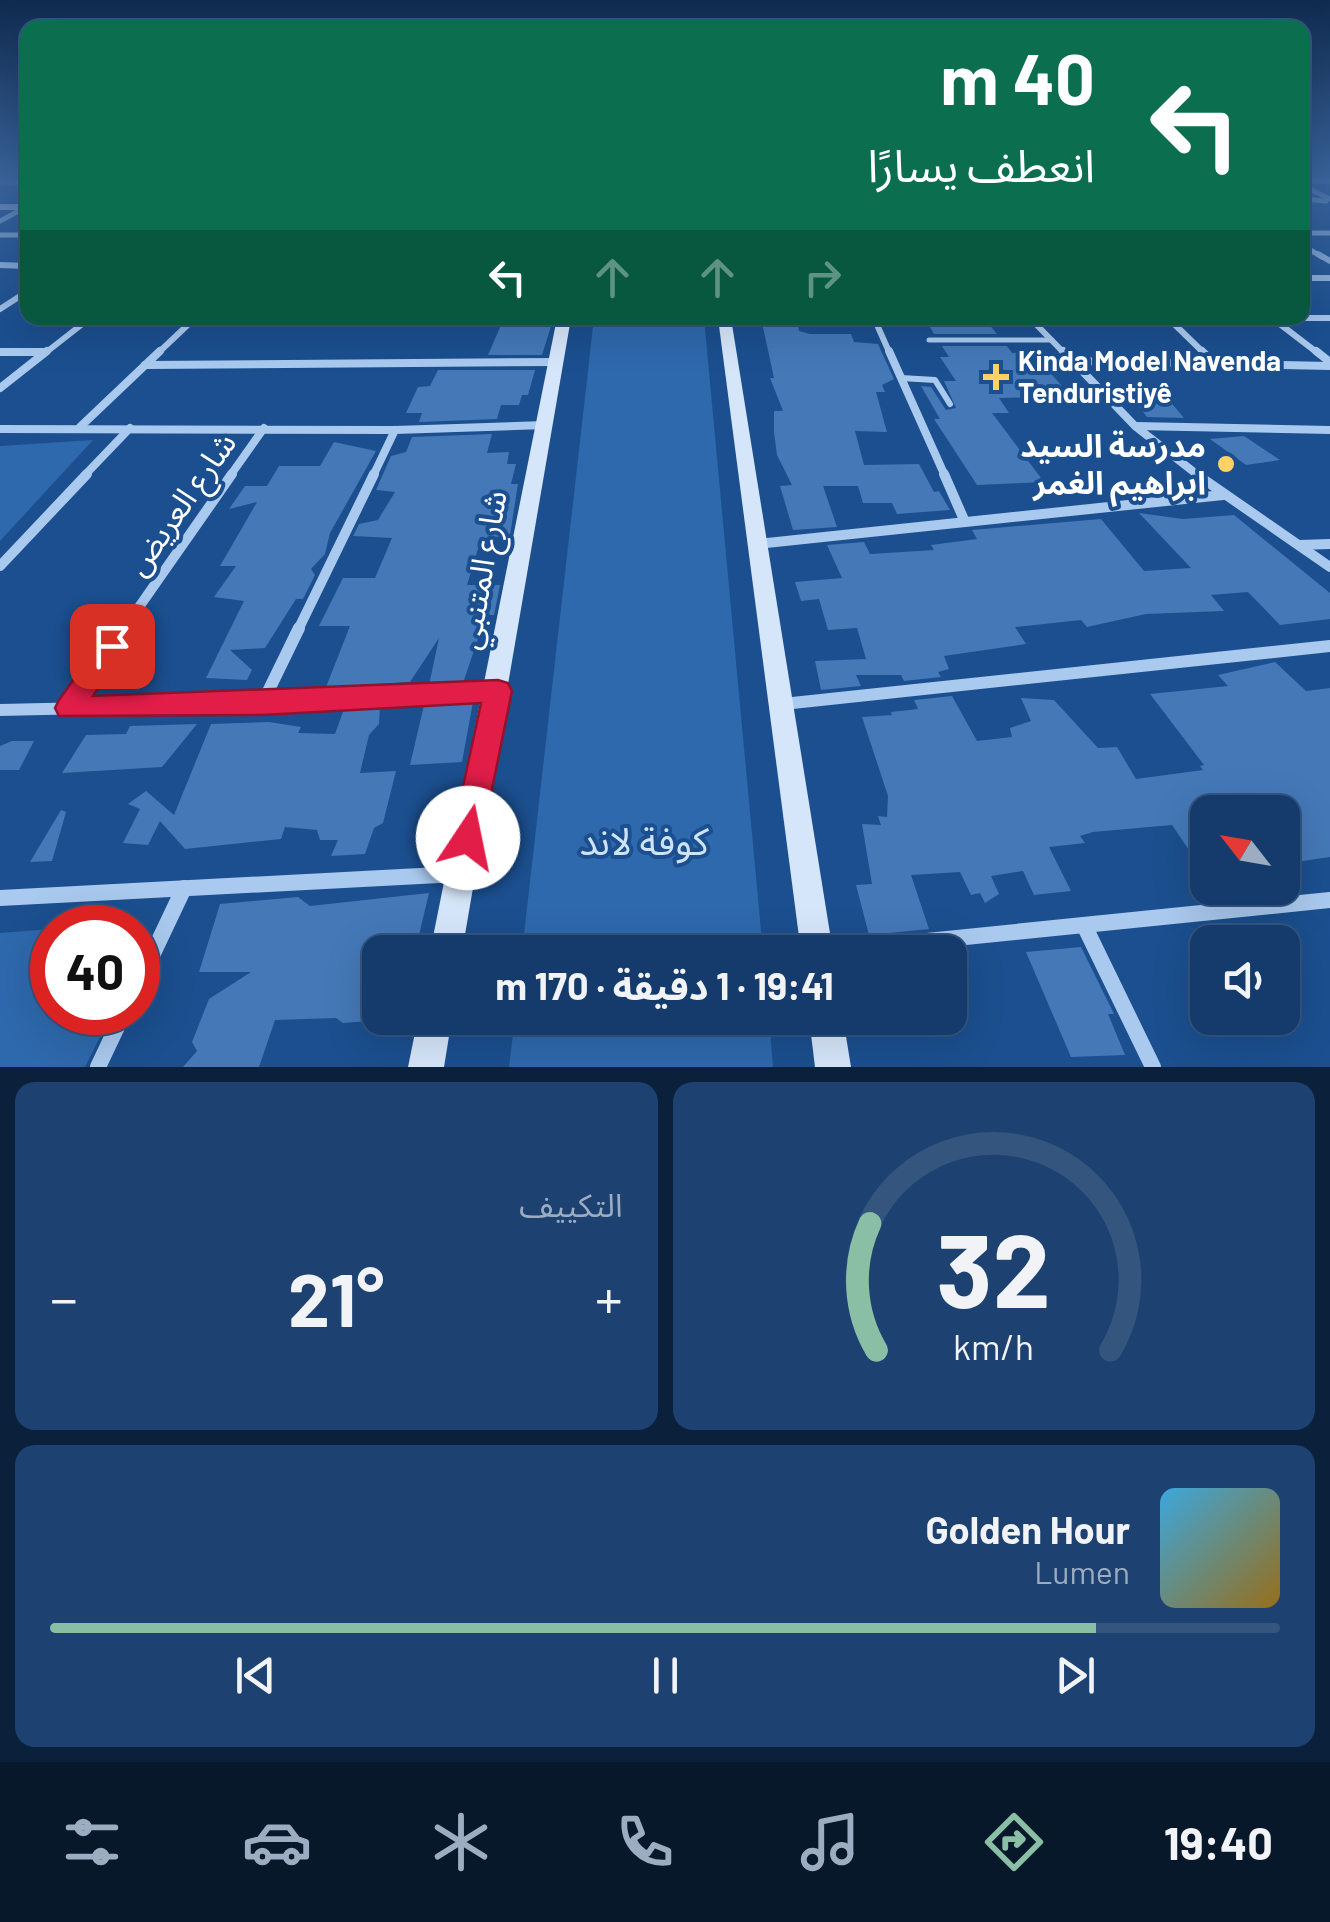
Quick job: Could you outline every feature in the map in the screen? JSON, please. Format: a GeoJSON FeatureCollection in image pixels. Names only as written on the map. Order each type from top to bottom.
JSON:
{"type":"FeatureCollection","features":[{"type":"Feature","properties":{"kind":"street"},"geometry":{"type":"LineString","coordinates":[[0,388],[81,325]]}},
{"type":"Feature","properties":{"kind":"street"},"geometry":{"type":"LineString","coordinates":[[79,428],[188,325]]}},
{"type":"Feature","properties":{"kind":"street","name":"شارع المتنبي"},"geometry":{"type":"LineString","coordinates":[[449,935],[498,691],[563,325]]}},
{"type":"Feature","properties":{"kind":"street"},"geometry":{"type":"LineString","coordinates":[[725,325],[816,935]]}},
{"type":"Feature","properties":{"kind":"street"},"geometry":{"type":"LineString","coordinates":[[877,325],[965,522]]}},
{"type":"Feature","properties":{"kind":"street"},"geometry":{"type":"LineString","coordinates":[[1037,325],[1136,426],[1223,495],[1330,567]]}},
{"type":"Feature","properties":{"kind":"street"},"geometry":{"type":"LineString","coordinates":[[1175,325],[1215,364]]}},
{"type":"Feature","properties":{"kind":"street"},"geometry":{"type":"LineString","coordinates":[[1281,325],[1330,364]]}},
{"type":"Feature","properties":{"kind":"street"},"geometry":{"type":"LineString","coordinates":[[0,352],[46,352]]}},
{"type":"Feature","properties":{"kind":"street"},"geometry":{"type":"LineString","coordinates":[[1070,361],[1330,364]]}},
{"type":"Feature","properties":{"kind":"street"},"geometry":{"type":"LineString","coordinates":[[146,365],[556,362]]}},
{"type":"Feature","properties":{"kind":"street"},"geometry":{"type":"LineString","coordinates":[[0,429],[396,430],[546,425]]}},
{"type":"Feature","properties":{"kind":"street"},"geometry":{"type":"LineString","coordinates":[[1136,426],[1330,430]]}},
{"type":"Feature","properties":{"kind":"street"},"geometry":{"type":"LineString","coordinates":[[0,566],[130,428]]}},
{"type":"Feature","properties":{"kind":"street","name":"شارع العريض"},"geometry":{"type":"LineString","coordinates":[[69,708],[264,428]]}},
{"type":"Feature","properties":{"kind":"street"},"geometry":{"type":"LineString","coordinates":[[262,704],[396,430]]}},
{"type":"Feature","properties":{"kind":"street"},"geometry":{"type":"LineString","coordinates":[[756,544],[1223,495]]}},
{"type":"Feature","properties":{"kind":"street"},"geometry":{"type":"LineString","coordinates":[[1298,546],[1330,544]]}},
{"type":"Feature","properties":{"kind":"street"},"geometry":{"type":"LineString","coordinates":[[782,704],[1330,646]]}},
{"type":"Feature","properties":{"kind":"street"},"geometry":{"type":"LineString","coordinates":[[0,710],[262,704],[498,691]]}},
{"type":"Feature","properties":{"kind":"street"},"geometry":{"type":"LineString","coordinates":[[0,898],[461,874]]}},
{"type":"Feature","properties":{"kind":"street"},"geometry":{"type":"LineString","coordinates":[[160,938],[184,888]]}},
{"type":"Feature","properties":{"kind":"street"},"geometry":{"type":"LineString","coordinates":[[967,937],[1330,900]]}},
{"type":"Feature","properties":{"kind":"street"},"geometry":{"type":"LineString","coordinates":[[1084,925],[1153,1067]]}},
{"type":"Feature","properties":{"kind":"street"},"geometry":{"type":"LineString","coordinates":[[98,1067],[113,1035]]}},
{"type":"Feature","properties":{"kind":"street"},"geometry":{"type":"LineString","coordinates":[[426,1067],[431,1035]]}},
{"type":"Feature","properties":{"kind":"street"},"geometry":{"type":"LineString","coordinates":[[828,1035],[833,1067]]}},
{"type":"Feature","properties":{"kind":"lane"},"geometry":{"type":"LineString","coordinates":[[929,340],[1052,340]]}},
{"type":"Feature","properties":{"kind":"lane"},"geometry":{"type":"LineString","coordinates":[[901,378],[935,380],[950,404]]}},
{"type":"Feature","properties":{"kind":"green space","name":"كوفة لاند"},"geometry":{"type":"Polygon","coordinates":[[[593,325],[705,325],[761,935],[524,935],[593,325]]]}},
{"type":"Feature","properties":{"kind":"green space"},"geometry":{"type":"Polygon","coordinates":[[[93,440],[0,541],[0,446],[93,440]]]}},
{"type":"Feature","properties":{"kind":"green space"},"geometry":{"type":"Polygon","coordinates":[[[30,931],[30,1035],[101,1035],[85,1067],[0,1067],[0,933],[30,931]]]}},
{"type":"Feature","properties":{"kind":"green space"},"geometry":{"type":"Polygon","coordinates":[[[513,1035],[770,1035],[773,1067],[509,1067],[513,1035]]]}},
{"type":"Feature","properties":{"kind":"building"},"geometry":{"type":"Polygon","coordinates":[[[501,325],[551,325],[542,355],[488,355],[501,325]]]}},
{"type":"Feature","properties":{"kind":"building"},"geometry":{"type":"Polygon","coordinates":[[[763,325],[798,325],[799,331],[810,334],[851,334],[854,342],[878,344],[894,379],[882,385],[885,392],[876,392],[887,432],[855,431],[864,465],[919,464],[934,492],[939,491],[950,510],[897,514],[892,503],[863,503],[858,486],[823,486],[837,527],[793,530],[780,486],[792,485],[777,455],[774,411],[783,411],[770,378],[774,378],[763,325]]]}},
{"type":"Feature","properties":{"kind":"building"},"geometry":{"type":"Polygon","coordinates":[[[990,325],[997,334],[934,334],[930,327],[990,325]]]}},
{"type":"Feature","properties":{"kind":"building"},"geometry":{"type":"Polygon","coordinates":[[[942,346],[1007,346],[1012,353],[1032,352],[1076,402],[1050,403],[1045,397],[999,398],[1009,413],[992,413],[1044,482],[977,485],[934,419],[940,419],[921,386],[931,387],[946,410],[956,408],[944,381],[956,381],[940,357],[949,357],[942,346]]]}},
{"type":"Feature","properties":{"kind":"building"},"geometry":{"type":"Polygon","coordinates":[[[438,370],[535,370],[528,395],[522,395],[519,405],[501,405],[497,419],[419,422],[422,413],[406,413],[418,387],[430,386],[438,370]]]}},
{"type":"Feature","properties":{"kind":"building"},"geometry":{"type":"Polygon","coordinates":[[[1129,393],[1164,394],[1184,418],[1147,417],[1129,393]]]}},
{"type":"Feature","properties":{"kind":"building"},"geometry":{"type":"Polygon","coordinates":[[[492,434],[487,453],[509,452],[507,464],[516,464],[511,484],[518,484],[510,535],[481,539],[467,585],[500,585],[494,615],[486,615],[463,683],[429,685],[439,638],[410,682],[326,687],[350,626],[319,626],[343,578],[375,578],[392,538],[353,536],[359,524],[378,520],[395,492],[376,490],[391,456],[406,452],[412,437],[492,434]]]}},
{"type":"Feature","properties":{"kind":"building"},"geometry":{"type":"Polygon","coordinates":[[[1244,436],[1280,460],[1246,465],[1210,439],[1244,436]]]}},
{"type":"Feature","properties":{"kind":"building"},"geometry":{"type":"Polygon","coordinates":[[[334,442],[376,451],[330,533],[325,554],[311,569],[315,575],[303,599],[296,599],[265,648],[230,650],[252,670],[247,680],[206,678],[244,601],[214,597],[236,566],[220,566],[257,502],[229,509],[245,486],[267,486],[279,466],[320,466],[334,442]]]}},
{"type":"Feature","properties":{"kind":"building"},"geometry":{"type":"Polygon","coordinates":[[[1139,513],[1183,519],[1234,515],[1330,593],[1330,619],[1280,625],[1248,592],[1211,595],[1224,611],[1146,614],[1087,627],[1081,620],[1015,627],[1026,644],[944,656],[949,669],[938,672],[941,677],[904,681],[901,675],[856,675],[861,686],[821,690],[815,661],[866,659],[857,628],[828,630],[819,599],[801,601],[795,582],[842,578],[827,545],[864,542],[870,554],[934,550],[931,545],[977,539],[972,530],[1101,519],[1144,571],[1191,568],[1139,513]]]}},
{"type":"Feature","properties":{"kind":"building"},"geometry":{"type":"Polygon","coordinates":[[[1275,662],[1306,691],[1330,688],[1330,857],[1300,861],[1300,795],[1190,795],[1190,852],[1172,825],[1093,832],[1080,836],[1085,843],[1049,847],[1071,891],[1034,895],[1023,871],[991,876],[999,894],[985,903],[980,893],[971,895],[960,872],[911,875],[929,929],[869,935],[856,885],[872,884],[862,824],[881,825],[878,816],[887,817],[888,796],[862,717],[918,709],[914,700],[952,696],[977,741],[1012,737],[1010,728],[1031,721],[1021,698],[1054,700],[1098,748],[1117,747],[1136,779],[1203,770],[1200,766],[1204,765],[1150,694],[1228,686],[1218,675],[1275,662]]]}},
{"type":"Feature","properties":{"kind":"building"},"geometry":{"type":"Polygon","coordinates":[[[473,702],[462,762],[410,765],[424,705],[473,702]]]}},
{"type":"Feature","properties":{"kind":"building"},"geometry":{"type":"Polygon","coordinates":[[[380,707],[379,724],[369,735],[360,773],[396,771],[383,823],[374,828],[365,854],[331,856],[338,840],[320,840],[317,830],[285,827],[281,839],[185,849],[160,821],[148,845],[123,843],[140,809],[128,804],[146,791],[174,815],[211,724],[269,722],[301,727],[298,733],[335,734],[344,709],[380,707]]]}},
{"type":"Feature","properties":{"kind":"building"},"geometry":{"type":"Polygon","coordinates":[[[197,724],[162,767],[62,773],[86,735],[126,734],[130,726],[197,724]]]}},
{"type":"Feature","properties":{"kind":"building"},"geometry":{"type":"Polygon","coordinates":[[[12,741],[34,741],[19,770],[0,770],[0,746],[12,741]]]}},
{"type":"Feature","properties":{"kind":"building"},"geometry":{"type":"Polygon","coordinates":[[[61,810],[66,812],[52,861],[30,862],[61,810]]]}},
{"type":"Feature","properties":{"kind":"building"},"geometry":{"type":"Polygon","coordinates":[[[429,893],[419,935],[362,935],[362,1021],[343,1023],[336,1018],[275,1020],[259,1067],[183,1067],[197,1051],[192,1042],[209,999],[251,972],[199,972],[220,904],[298,897],[310,906],[429,893]]]}},
{"type":"Feature","properties":{"kind":"building"},"geometry":{"type":"Polygon","coordinates":[[[1081,947],[1114,1014],[1108,1014],[1125,1055],[1071,1057],[1026,952],[1081,947]]]}},
{"type":"Feature","properties":{"kind":"place","name":"Kinda Model Navenda Tenduristiyê"},"geometry":{"type":"Point","coordinates":[996,377]}},
{"type":"Feature","properties":{"kind":"place","name":"مدرسة السيد ابراهيم الغمر"},"geometry":{"type":"Point","coordinates":[1226,464]}},
{"type":"Feature","properties":{"kind":"route"},"geometry":{"type":"LineString","coordinates":[[112,646],[69,708],[262,704],[498,691],[468,838]]}}]}
